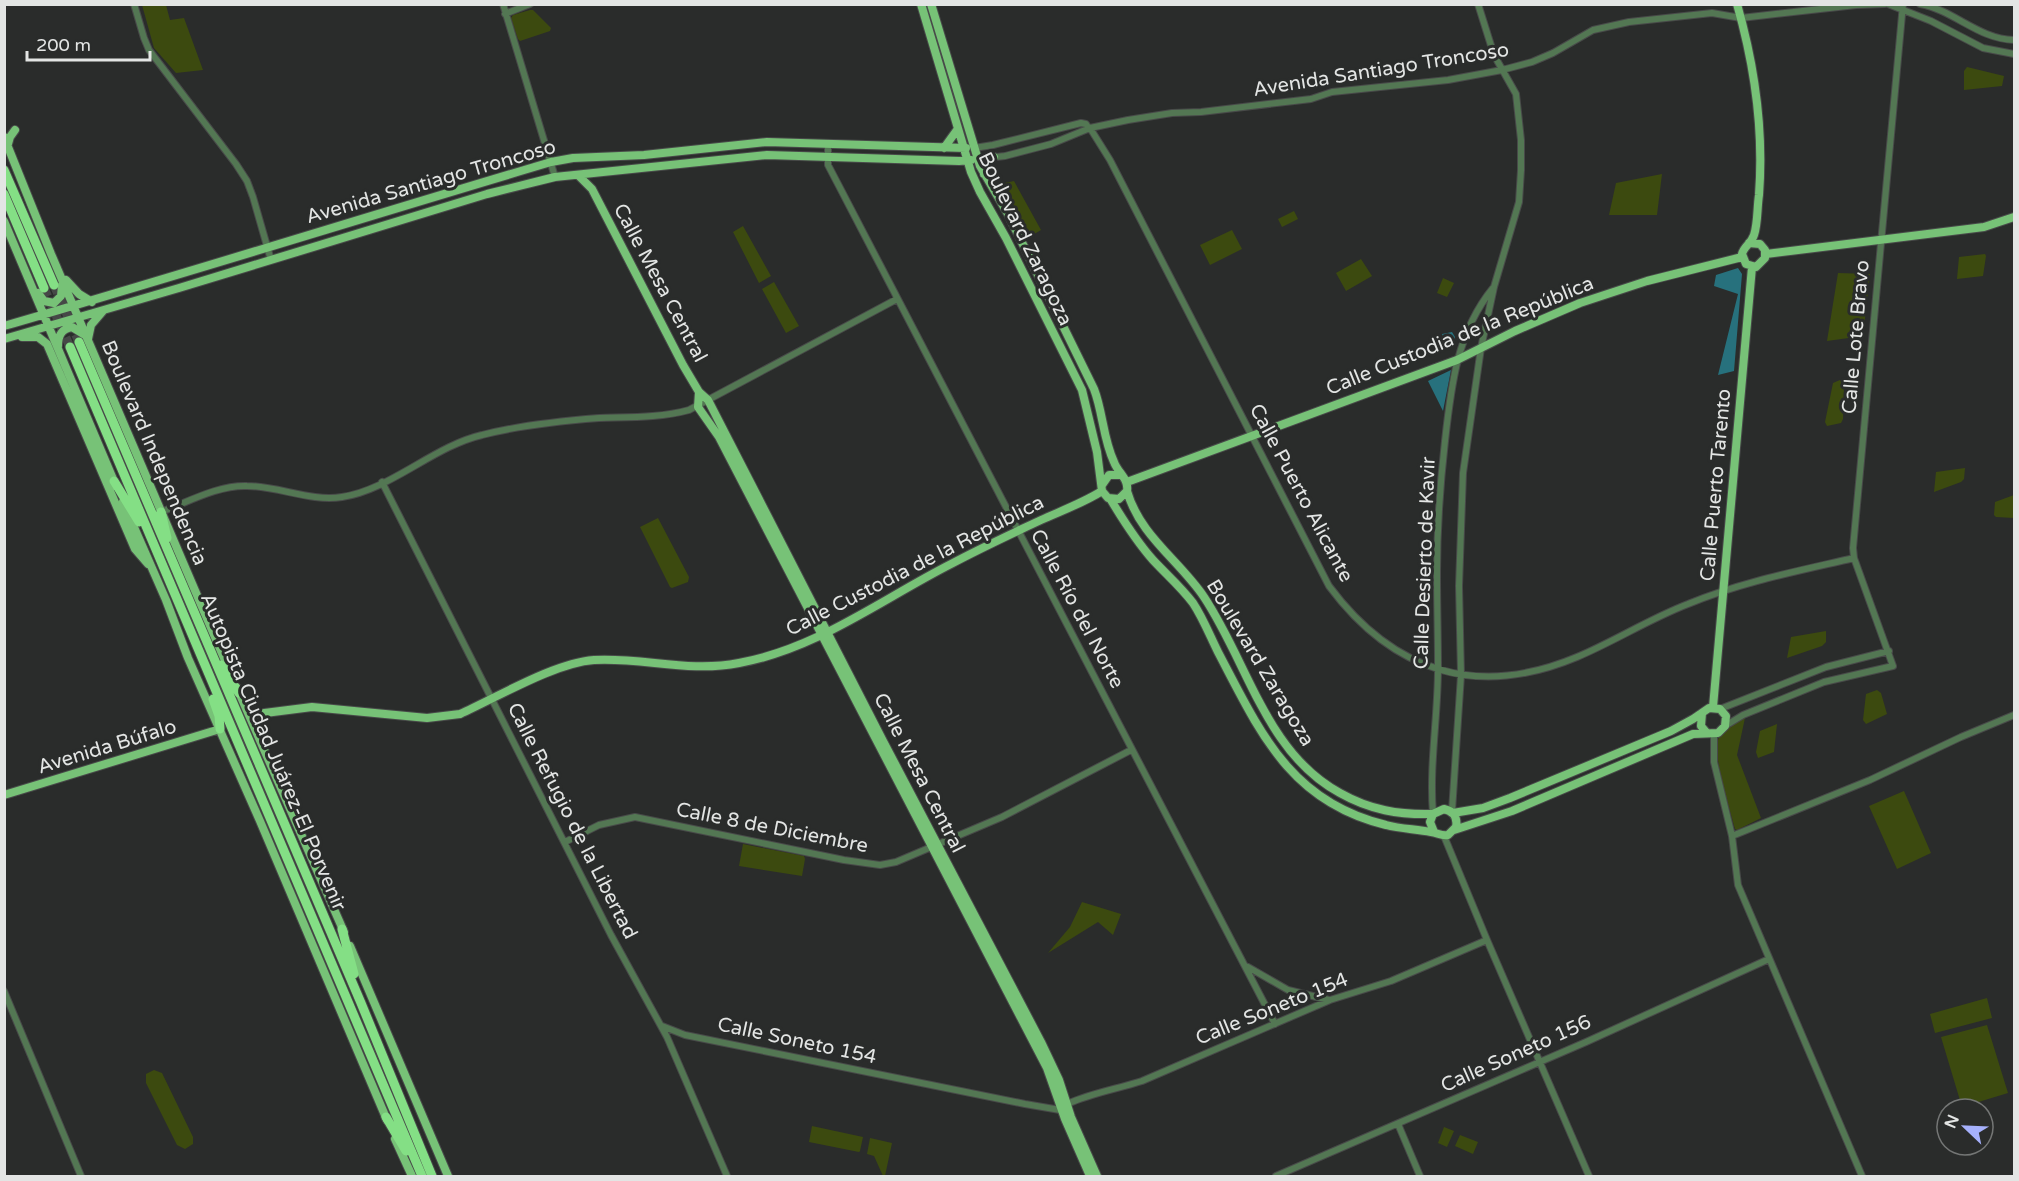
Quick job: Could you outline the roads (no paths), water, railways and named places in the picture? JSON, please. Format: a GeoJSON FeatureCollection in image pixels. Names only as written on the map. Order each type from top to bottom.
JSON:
{"type":"FeatureCollection","features":[{"type":"Feature","properties":{"kind":"highway"},"geometry":{"type":"LineString","coordinates":[[4,170],[55,282]]}},
{"type":"Feature","properties":{"kind":"highway"},"geometry":{"type":"LineString","coordinates":[[4,194],[55,282]]}},
{"type":"Feature","properties":{"kind":"highway","name":"Autopista Ciudad Juárez-El Porvenir"},"geometry":{"type":"LineString","coordinates":[[84,340],[172,561],[361,1003],[432,1176]]}},
{"type":"Feature","properties":{"kind":"highway"},"geometry":{"type":"LineString","coordinates":[[70,347],[422,1176]]}},
{"type":"Feature","properties":{"kind":"highway"},"geometry":{"type":"LineString","coordinates":[[114,481],[152,539]]}},
{"type":"Feature","properties":{"kind":"highway"},"geometry":{"type":"LineString","coordinates":[[161,512],[172,561]]}},
{"type":"Feature","properties":{"kind":"highway"},"geometry":{"type":"LineString","coordinates":[[205,639],[239,693]]}},
{"type":"Feature","properties":{"kind":"highway"},"geometry":{"type":"LineString","coordinates":[[199,654],[219,716],[220,729]]}},
{"type":"Feature","properties":{"kind":"highway"},"geometry":{"type":"LineString","coordinates":[[342,929],[361,1003]]}},
{"type":"Feature","properties":{"kind":"highway"},"geometry":{"type":"LineString","coordinates":[[386,1117],[422,1176]]}},
{"type":"Feature","properties":{"kind":"main road","name":"Boulevard Zaragoza"},"geometry":{"type":"LineString","coordinates":[[921,4],[966,160],[980,192],[997,220],[1082,390],[1102,489]]}},
{"type":"Feature","properties":{"kind":"main road","name":"Boulevard Zaragoza"},"geometry":{"type":"LineString","coordinates":[[931,4],[974,148],[984,174],[1008,214],[1089,376],[1099,403],[1108,447],[1121,475]]}},
{"type":"Feature","properties":{"kind":"main road"},"geometry":{"type":"LineString","coordinates":[[1737,4],[1754,72],[1760,130],[1761,159],[1756,224],[1754,236],[1742,251],[1746,264],[1752,267],[1763,262],[1764,250],[1758,238],[1756,224]]}},
{"type":"Feature","properties":{"kind":"main road"},"geometry":{"type":"LineString","coordinates":[[8,146],[15,130]]}},
{"type":"Feature","properties":{"kind":"main road"},"geometry":{"type":"LineString","coordinates":[[944,148],[957,130]]}},
{"type":"Feature","properties":{"kind":"main road","name":"Boulevard Independencia"},"geometry":{"type":"LineString","coordinates":[[4,137],[55,282],[73,306],[78,317],[84,340],[161,512],[448,1176]]}},
{"type":"Feature","properties":{"kind":"main road","name":"Avenida Santiago Troncoso"},"geometry":{"type":"LineString","coordinates":[[4,326],[92,302],[266,247],[551,162],[767,142],[974,148]]}},
{"type":"Feature","properties":{"kind":"main road","name":"Avenida Santiago Troncoso"},"geometry":{"type":"LineString","coordinates":[[7,338],[517,186],[555,177],[767,155],[978,159]]}},
{"type":"Feature","properties":{"kind":"main road"},"geometry":{"type":"LineString","coordinates":[[592,157],[592,189]]}},
{"type":"Feature","properties":{"kind":"main road"},"geometry":{"type":"LineString","coordinates":[[984,174],[987,164],[994,157]]}},
{"type":"Feature","properties":{"kind":"main road"},"geometry":{"type":"LineString","coordinates":[[578,175],[592,189]]}},
{"type":"Feature","properties":{"kind":"main road","name":"Calle Mesa Central"},"geometry":{"type":"LineString","coordinates":[[592,189],[699,392],[708,400],[1047,1068],[1097,1176]]}},
{"type":"Feature","properties":{"kind":"main road"},"geometry":{"type":"LineString","coordinates":[[408,205],[412,218]]}},
{"type":"Feature","properties":{"kind":"main road"},"geometry":{"type":"LineString","coordinates":[[997,220],[1008,214]]}},
{"type":"Feature","properties":{"kind":"main road"},"geometry":{"type":"LineString","coordinates":[[1749,243],[1757,243],[1764,250],[1881,240],[1984,227],[2014,217]]}},
{"type":"Feature","properties":{"kind":"main road"},"geometry":{"type":"LineString","coordinates":[[4,221],[188,658],[411,1176]]}},
{"type":"Feature","properties":{"kind":"main road","name":"Calle Custodia de la República"},"geometry":{"type":"LineString","coordinates":[[1127,482],[1457,360],[1549,315],[1614,291],[1742,257]]}},
{"type":"Feature","properties":{"kind":"main road","name":"Calle Puerto Tarento"},"geometry":{"type":"LineString","coordinates":[[1717,708],[1724,591],[1752,267]]}},
{"type":"Feature","properties":{"kind":"main road"},"geometry":{"type":"LineString","coordinates":[[34,291],[44,301],[54,303],[62,296],[55,282]]}},
{"type":"Feature","properties":{"kind":"main road"},"geometry":{"type":"LineString","coordinates":[[55,282],[92,302]]}},
{"type":"Feature","properties":{"kind":"main road"},"geometry":{"type":"LineString","coordinates":[[58,350],[60,335],[65,329],[72,327],[84,340],[91,325],[104,310]]}},
{"type":"Feature","properties":{"kind":"main road"},"geometry":{"type":"LineString","coordinates":[[7,338],[34,336],[47,344],[135,549],[152,569]]}},
{"type":"Feature","properties":{"kind":"main road"},"geometry":{"type":"LineString","coordinates":[[73,385],[88,443]]}},
{"type":"Feature","properties":{"kind":"main road","name":"Calle Mesa Central"},"geometry":{"type":"LineString","coordinates":[[699,392],[698,406],[719,437],[825,634]]}},
{"type":"Feature","properties":{"kind":"main road"},"geometry":{"type":"LineString","coordinates":[[1109,475],[1121,475],[1127,482],[1127,491],[1122,498],[1111,500],[1106,497],[1102,489],[1103,481],[1109,475]]}},
{"type":"Feature","properties":{"kind":"main road","name":"Calle Custodia de la República"},"geometry":{"type":"LineString","coordinates":[[249,715],[312,707],[436,718],[460,714],[552,672],[584,662],[618,660],[690,666],[739,663],[787,650],[825,634],[919,581],[1102,489]]}},
{"type":"Feature","properties":{"kind":"main road","name":"Boulevard Zaragoza"},"geometry":{"type":"LineString","coordinates":[[1127,491],[1131,506],[1145,528],[1204,597],[1279,737],[1297,760],[1329,787],[1363,804],[1403,814],[1433,814]]}},
{"type":"Feature","properties":{"kind":"main road","name":"Boulevard Zaragoza"},"geometry":{"type":"LineString","coordinates":[[1111,500],[1141,546],[1192,603],[1260,730],[1275,753],[1294,775],[1317,795],[1357,817],[1395,827],[1434,832]]}},
{"type":"Feature","properties":{"kind":"main road"},"geometry":{"type":"LineString","coordinates":[[1452,812],[1457,819],[1454,830],[1446,839],[1434,832],[1430,822],[1433,814],[1444,809],[1452,812],[1483,808],[1510,798],[1671,731],[1705,710],[1717,708],[1726,716],[1722,730],[1693,734],[1503,814],[1454,830]]}},
{"type":"Feature","properties":{"kind":"main road"},"geometry":{"type":"LineString","coordinates":[[1702,713],[1701,726],[1710,733]]}},
{"type":"Feature","properties":{"kind":"main road","name":"Avenida Búfalo"},"geometry":{"type":"LineString","coordinates":[[4,795],[220,729]]}},
{"type":"Feature","properties":{"kind":"main road","name":"Calle Mesa Central"},"geometry":{"type":"LineString","coordinates":[[1066,1108],[1090,1176]]}},
{"type":"Feature","properties":{"kind":"street"},"geometry":{"type":"LineString","coordinates":[[134,4],[149,50],[247,181],[271,260]]}},
{"type":"Feature","properties":{"kind":"street"},"geometry":{"type":"LineString","coordinates":[[503,4],[555,177]]}},
{"type":"Feature","properties":{"kind":"street"},"geometry":{"type":"LineString","coordinates":[[505,14],[530,4]]}},
{"type":"Feature","properties":{"kind":"street"},"geometry":{"type":"LineString","coordinates":[[1478,4],[1487,38],[1502,70]]}},
{"type":"Feature","properties":{"kind":"street","name":"Avenida Santiago Troncoso"},"geometry":{"type":"LineString","coordinates":[[978,159],[1051,144],[1090,129],[1172,113],[1201,112],[1311,99],[1332,92],[1448,80],[1502,70],[1532,62],[1593,30],[1613,24],[1712,13],[1741,18],[1856,5],[1886,4],[1903,8],[1983,48],[2014,54]]}},
{"type":"Feature","properties":{"kind":"street"},"geometry":{"type":"LineString","coordinates":[[1920,4],[1945,13],[1986,35],[2014,40]]}},
{"type":"Feature","properties":{"kind":"street","name":"Calle Lote Bravo"},"geometry":{"type":"LineString","coordinates":[[1725,726],[1743,715],[1824,682],[1893,666],[1854,558],[1854,536],[1903,8]]}},
{"type":"Feature","properties":{"kind":"street","name":"Calle Desierto de Kavir"},"geometry":{"type":"LineString","coordinates":[[1452,812],[1461,675],[1459,586],[1463,473],[1481,348],[1494,287],[1519,202],[1521,140],[1516,94],[1502,70]]}},
{"type":"Feature","properties":{"kind":"street","name":"Avenida Santiago Troncoso"},"geometry":{"type":"LineString","coordinates":[[974,148],[1012,141],[1081,123],[1086,124],[1090,129]]}},
{"type":"Feature","properties":{"kind":"street","name":"Calle Puerto Alicante"},"geometry":{"type":"LineString","coordinates":[[1090,129],[1110,160],[1329,586],[1345,607],[1388,646],[1438,670],[1461,675],[1491,677],[1521,675],[1549,668],[1604,645],[1660,615],[1724,591],[1771,577],[1854,558]]}},
{"type":"Feature","properties":{"kind":"street","name":"Calle Río del Norte"},"geometry":{"type":"LineString","coordinates":[[828,143],[828,165],[1275,1024]]}},
{"type":"Feature","properties":{"kind":"street","name":"Calle Desierto de Kavir"},"geometry":{"type":"LineString","coordinates":[[1433,814],[1432,776],[1438,670],[1437,572],[1440,498],[1448,420],[1457,360],[1472,320],[1494,287]]}},
{"type":"Feature","properties":{"kind":"street"},"geometry":{"type":"LineString","coordinates":[[161,512],[233,486],[259,486],[335,498],[356,494],[455,445],[482,435],[582,420],[682,412],[698,406],[897,299]]}},
{"type":"Feature","properties":{"kind":"street","name":"Calle Refugio de la Libertad"},"geometry":{"type":"LineString","coordinates":[[382,482],[611,935],[661,1026],[727,1176]]}},
{"type":"Feature","properties":{"kind":"street"},"geometry":{"type":"LineString","coordinates":[[1717,708],[1826,667],[1888,651]]}},
{"type":"Feature","properties":{"kind":"street"},"geometry":{"type":"LineString","coordinates":[[1732,836],[1869,780],[2014,715]]}},
{"type":"Feature","properties":{"kind":"street"},"geometry":{"type":"LineString","coordinates":[[1710,733],[1732,836],[1735,868],[1740,889],[1862,1176]]}},
{"type":"Feature","properties":{"kind":"street","name":"Calle 8 de Diciembre"},"geometry":{"type":"LineString","coordinates":[[566,842],[599,825],[635,817],[871,865],[896,862],[1002,817],[1131,750]]}},
{"type":"Feature","properties":{"kind":"street"},"geometry":{"type":"LineString","coordinates":[[1446,839],[1479,923],[1589,1176]]}},
{"type":"Feature","properties":{"kind":"street","name":"Calle Soneto 154"},"geometry":{"type":"LineString","coordinates":[[661,1026],[685,1035],[1066,1108],[1091,1094],[1142,1081],[1330,1000],[1390,981],[1487,940]]}},
{"type":"Feature","properties":{"kind":"street","name":"Calle Soneto 156"},"geometry":{"type":"LineString","coordinates":[[1276,1176],[1540,1062],[1769,959]]}},
{"type":"Feature","properties":{"kind":"street"},"geometry":{"type":"LineString","coordinates":[[1245,965],[1288,990],[1330,1000]]}},
{"type":"Feature","properties":{"kind":"street"},"geometry":{"type":"LineString","coordinates":[[4,991],[81,1176]]}},
{"type":"Feature","properties":{"kind":"street"},"geometry":{"type":"LineString","coordinates":[[1398,1124],[1420,1176]]}},
{"type":"Feature","properties":{"kind":"water"},"geometry":{"type":"Polygon","coordinates":[[[1738,268],[1742,274],[1734,371],[1718,375],[1738,294],[1714,286],[1716,275],[1738,268]]]}},
{"type":"Feature","properties":{"kind":"water"},"geometry":{"type":"Polygon","coordinates":[[[1452,332],[1455,337],[1451,348],[1446,350],[1442,334],[1452,332]]]}},
{"type":"Feature","properties":{"kind":"water"},"geometry":{"type":"Polygon","coordinates":[[[1451,370],[1443,411],[1428,381],[1451,370]]]}},
{"type":"Feature","properties":{"kind":"tunnel"},"geometry":{"type":"LineString","coordinates":[[54,285],[79,342]]}},
{"type":"Feature","properties":{"kind":"tunnel"},"geometry":{"type":"LineString","coordinates":[[44,288],[70,347]]}}]}
